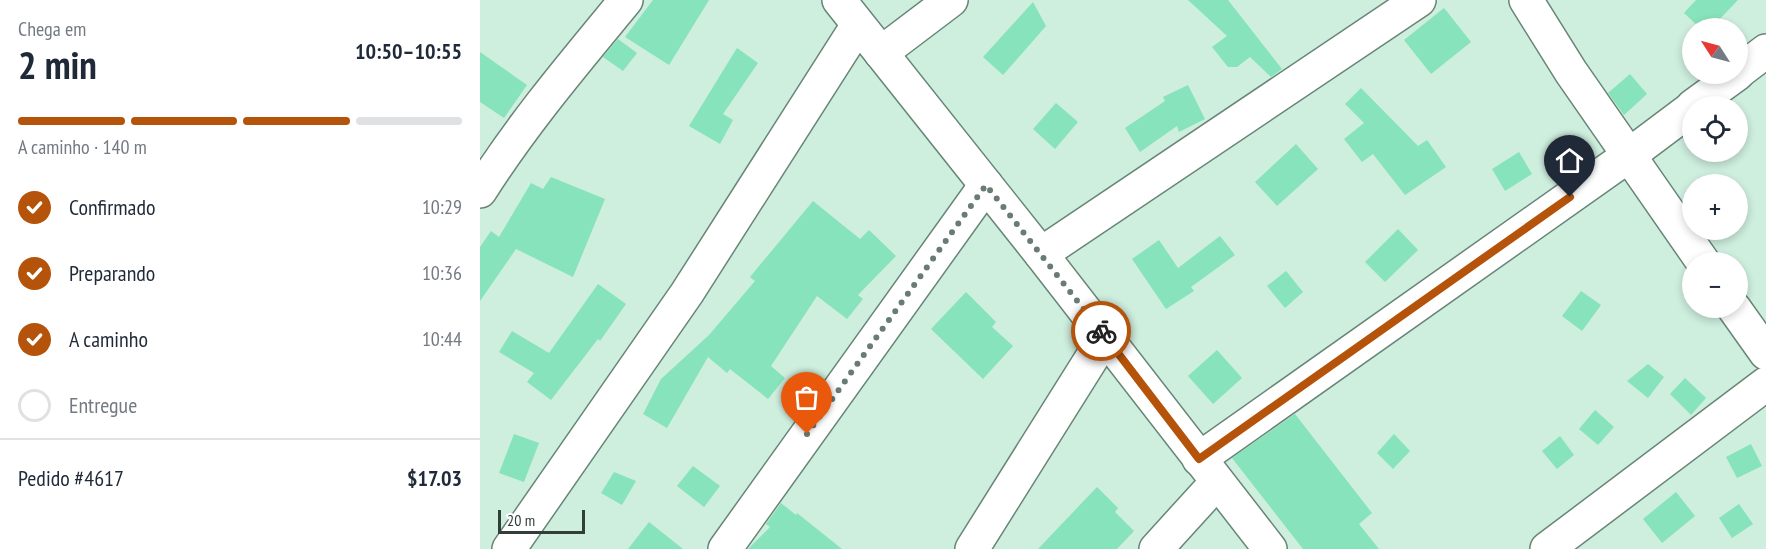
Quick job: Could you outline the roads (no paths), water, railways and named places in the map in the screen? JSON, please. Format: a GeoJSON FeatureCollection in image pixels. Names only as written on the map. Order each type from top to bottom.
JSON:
{"type":"FeatureCollection","features":[{"type":"Feature","properties":{"kind":"street"},"geometry":{"type":"LineString","coordinates":[[480,190],[502,156],[545,99],[626,0]]}},
{"type":"Feature","properties":{"kind":"street"},"geometry":{"type":"LineString","coordinates":[[881,53],[951,0]]}},
{"type":"Feature","properties":{"kind":"street"},"geometry":{"type":"LineString","coordinates":[[1041,254],[1419,0]]}},
{"type":"Feature","properties":{"kind":"street"},"geometry":{"type":"LineString","coordinates":[[1526,0],[1628,156],[1696,252]]}},
{"type":"Feature","properties":{"kind":"street"},"geometry":{"type":"LineString","coordinates":[[509,549],[687,293],[849,12],[1270,549]]}},
{"type":"Feature","properties":{"kind":"street"},"geometry":{"type":"LineString","coordinates":[[1748,65],[1766,51]]}},
{"type":"Feature","properties":{"kind":"street"},"geometry":{"type":"LineString","coordinates":[[1707,96],[1723,84]]}},
{"type":"Feature","properties":{"kind":"street"},"geometry":{"type":"LineString","coordinates":[[1156,549],[1208,470],[1682,115]]}},
{"type":"Feature","properties":{"kind":"street"},"geometry":{"type":"LineString","coordinates":[[725,549],[986,185]]}},
{"type":"Feature","properties":{"kind":"street"},"geometry":{"type":"LineString","coordinates":[[1741,318],[1766,353]]}},
{"type":"Feature","properties":{"kind":"street"},"geometry":{"type":"LineString","coordinates":[[972,549],[1106,337]]}},
{"type":"Feature","properties":{"kind":"street"},"geometry":{"type":"LineString","coordinates":[[1547,549],[1766,384]]}}]}
